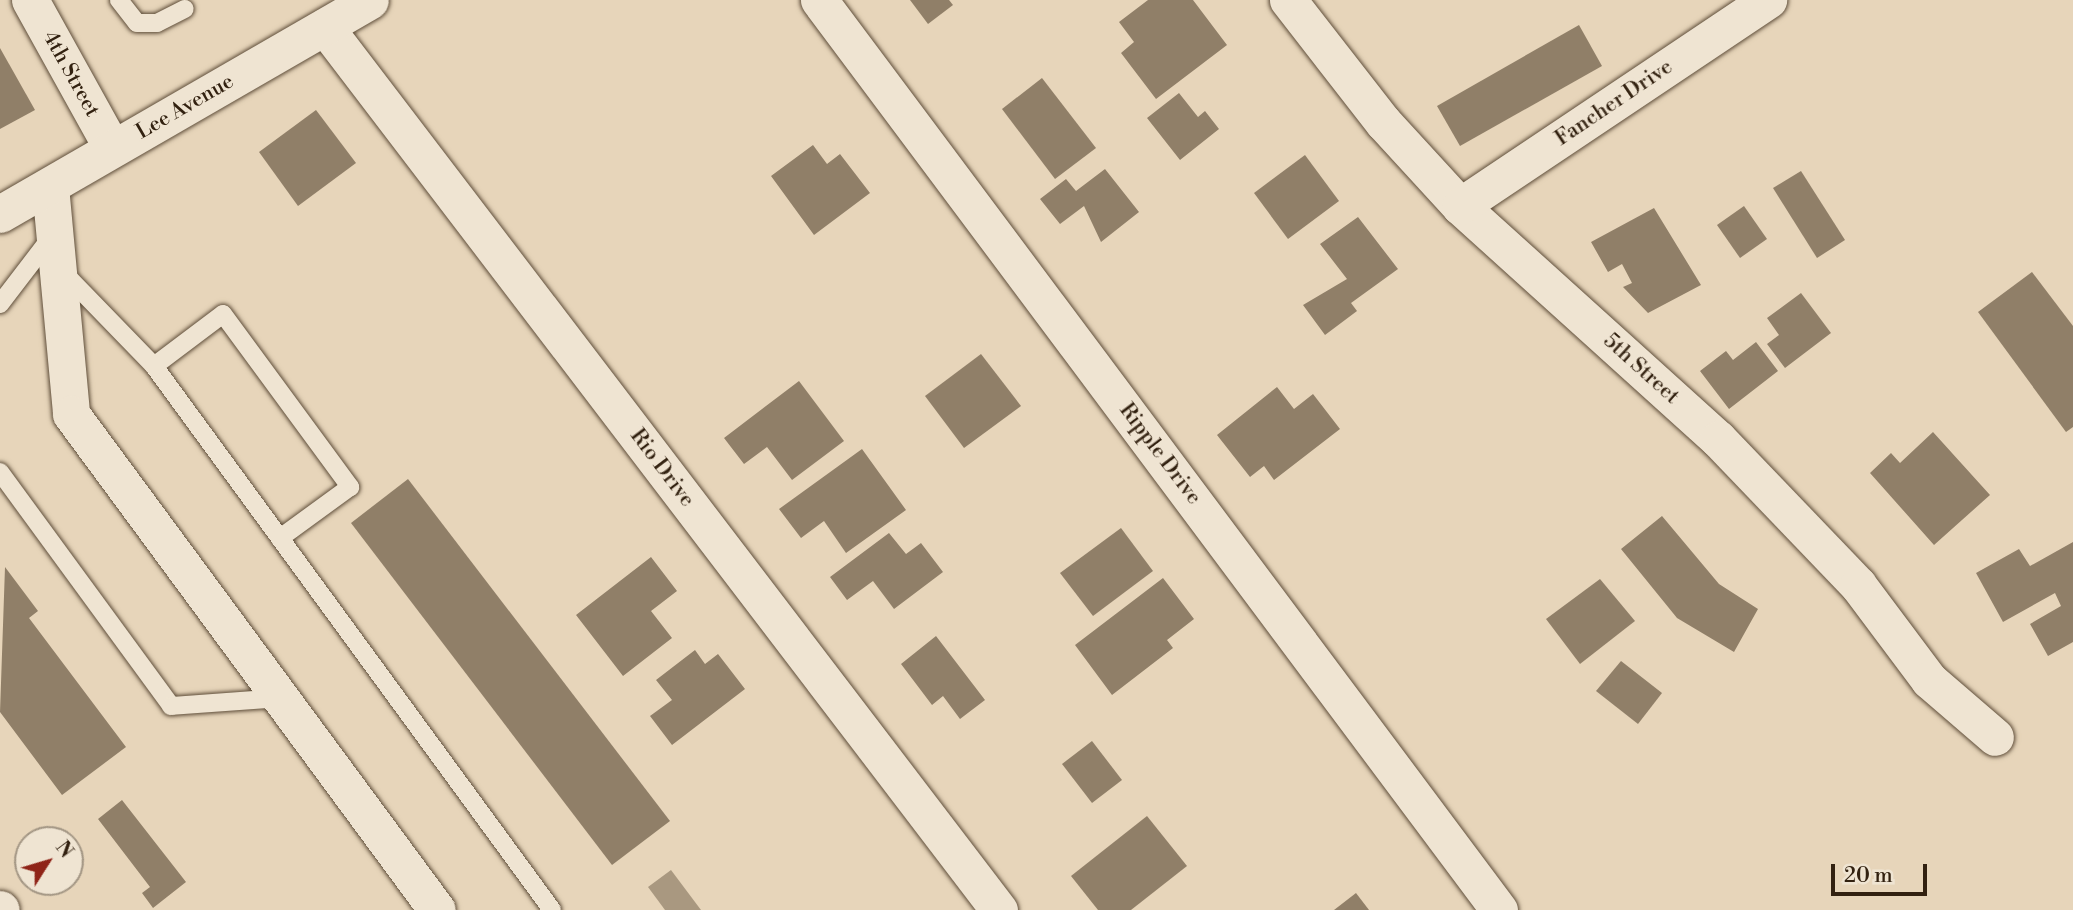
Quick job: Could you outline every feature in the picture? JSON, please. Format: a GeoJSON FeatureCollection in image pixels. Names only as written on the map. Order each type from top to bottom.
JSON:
{"type":"FeatureCollection","features":[{"type":"Feature","properties":{"kind":"street","name":"4th Street"},"geometry":{"type":"LineString","coordinates":[[30,0],[112,148]]}},
{"type":"Feature","properties":{"kind":"street","name":"Lee Avenue"},"geometry":{"type":"LineString","coordinates":[[0,214],[370,0]]}},
{"type":"Feature","properties":{"kind":"street","name":"Ripple Drive"},"geometry":{"type":"LineString","coordinates":[[819,0],[1499,910]]}},
{"type":"Feature","properties":{"kind":"street","name":"5th Street"},"geometry":{"type":"LineString","coordinates":[[1288,0],[1382,122],[1460,206],[1718,439],[1858,585],[1929,680],[1995,737]]}},
{"type":"Feature","properties":{"kind":"street","name":"Fancher Drive"},"geometry":{"type":"LineString","coordinates":[[1460,206],[1768,0]]}},
{"type":"Feature","properties":{"kind":"street","name":"Rio Drive"},"geometry":{"type":"LineString","coordinates":[[325,27],[999,910]]}},
{"type":"Feature","properties":{"kind":"street"},"geometry":{"type":"LineString","coordinates":[[50,186],[62,271],[71,414],[437,910]]}},
{"type":"Feature","properties":{"kind":"lane"},"geometry":{"type":"LineString","coordinates":[[119,0],[137,23],[157,23],[185,9]]}},
{"type":"Feature","properties":{"kind":"lane"},"geometry":{"type":"LineString","coordinates":[[0,304],[56,230]]}},
{"type":"Feature","properties":{"kind":"lane"},"geometry":{"type":"LineString","coordinates":[[62,271],[154,366],[552,910]]}},
{"type":"Feature","properties":{"kind":"lane"},"geometry":{"type":"LineString","coordinates":[[154,366],[223,314],[350,487],[280,538]]}},
{"type":"Feature","properties":{"kind":"lane"},"geometry":{"type":"LineString","coordinates":[[0,472],[171,706],[283,698]]}},
{"type":"Feature","properties":{"kind":"shaded area"},"geometry":{"type":"Polygon","coordinates":[[[671,870],[701,910],[665,910],[648,887],[671,870]]]}},
{"type":"Feature","properties":{"kind":"building"},"geometry":{"type":"Polygon","coordinates":[[[910,0],[949,0],[953,5],[928,24],[910,0]]]}},
{"type":"Feature","properties":{"kind":"building"},"geometry":{"type":"Polygon","coordinates":[[[1148,0],[1193,0],[1227,45],[1156,99],[1121,53],[1134,42],[1119,22],[1148,0]]]}},
{"type":"Feature","properties":{"kind":"building"},"geometry":{"type":"Polygon","coordinates":[[[1579,25],[1602,66],[1460,146],[1437,106],[1579,25]]]}},
{"type":"Feature","properties":{"kind":"building"},"geometry":{"type":"Polygon","coordinates":[[[0,48],[35,110],[0,129],[0,48]]]}},
{"type":"Feature","properties":{"kind":"building"},"geometry":{"type":"Polygon","coordinates":[[[1042,78],[1096,148],[1055,179],[1002,109],[1042,78]]]}},
{"type":"Feature","properties":{"kind":"building"},"geometry":{"type":"Polygon","coordinates":[[[1179,93],[1198,117],[1205,111],[1219,129],[1180,160],[1147,118],[1179,93]]]}},
{"type":"Feature","properties":{"kind":"building"},"geometry":{"type":"Polygon","coordinates":[[[316,110],[356,163],[298,206],[259,152],[316,110]]]}},
{"type":"Feature","properties":{"kind":"building"},"geometry":{"type":"Polygon","coordinates":[[[813,145],[827,164],[840,154],[870,193],[814,235],[771,176],[813,145]]]}},
{"type":"Feature","properties":{"kind":"building"},"geometry":{"type":"Polygon","coordinates":[[[1305,155],[1339,201],[1288,239],[1254,193],[1305,155]]]}},
{"type":"Feature","properties":{"kind":"building"},"geometry":{"type":"Polygon","coordinates":[[[1105,169],[1139,212],[1101,242],[1084,206],[1060,224],[1040,199],[1066,179],[1076,191],[1105,169]]]}},
{"type":"Feature","properties":{"kind":"building"},"geometry":{"type":"Polygon","coordinates":[[[1801,171],[1845,240],[1817,258],[1773,188],[1801,171]]]}},
{"type":"Feature","properties":{"kind":"building"},"geometry":{"type":"Polygon","coordinates":[[[1744,206],[1767,239],[1740,258],[1717,225],[1744,206]]]}},
{"type":"Feature","properties":{"kind":"building"},"geometry":{"type":"Polygon","coordinates":[[[1654,208],[1701,285],[1648,313],[1623,287],[1632,283],[1622,264],[1608,272],[1591,242],[1654,208]]]}},
{"type":"Feature","properties":{"kind":"building"},"geometry":{"type":"Polygon","coordinates":[[[1358,217],[1398,269],[1351,303],[1357,311],[1325,335],[1303,305],[1347,279],[1320,244],[1358,217]]]}},
{"type":"Feature","properties":{"kind":"building"},"geometry":{"type":"Polygon","coordinates":[[[2032,272],[2073,326],[2073,427],[2066,432],[1978,312],[2032,272]]]}},
{"type":"Feature","properties":{"kind":"building"},"geometry":{"type":"Polygon","coordinates":[[[1801,293],[1831,333],[1785,368],[1767,344],[1779,335],[1767,318],[1801,293]]]}},
{"type":"Feature","properties":{"kind":"building"},"geometry":{"type":"Polygon","coordinates":[[[1756,342],[1778,371],[1729,409],[1700,371],[1726,351],[1733,360],[1756,342]]]}},
{"type":"Feature","properties":{"kind":"building"},"geometry":{"type":"Polygon","coordinates":[[[981,354],[1021,406],[964,448],[925,396],[981,354]]]}},
{"type":"Feature","properties":{"kind":"building"},"geometry":{"type":"Polygon","coordinates":[[[799,381],[844,441],[792,480],[767,447],[744,464],[724,438],[799,381]]]}},
{"type":"Feature","properties":{"kind":"building"},"geometry":{"type":"Polygon","coordinates":[[[1277,387],[1294,409],[1313,394],[1340,429],[1274,480],[1264,466],[1250,477],[1217,435],[1277,387]]]}},
{"type":"Feature","properties":{"kind":"building"},"geometry":{"type":"Polygon","coordinates":[[[1933,432],[1990,495],[1934,545],[1870,473],[1891,453],[1900,463],[1933,432]]]}},
{"type":"Feature","properties":{"kind":"building"},"geometry":{"type":"Polygon","coordinates":[[[862,449],[906,510],[846,553],[824,521],[801,538],[779,509],[862,449]]]}},
{"type":"Feature","properties":{"kind":"building"},"geometry":{"type":"Polygon","coordinates":[[[408,479],[670,821],[612,865],[351,523],[408,479]]]}},
{"type":"Feature","properties":{"kind":"building"},"geometry":{"type":"Polygon","coordinates":[[[1662,516],[1719,584],[1758,609],[1734,652],[1677,618],[1621,549],[1662,516]]]}},
{"type":"Feature","properties":{"kind":"building"},"geometry":{"type":"Polygon","coordinates":[[[1121,528],[1153,571],[1093,616],[1060,573],[1121,528]]]}},
{"type":"Feature","properties":{"kind":"building"},"geometry":{"type":"Polygon","coordinates":[[[889,533],[906,554],[921,543],[943,572],[894,609],[873,581],[847,600],[830,577],[889,533]]]}},
{"type":"Feature","properties":{"kind":"building"},"geometry":{"type":"Polygon","coordinates":[[[2073,542],[2073,642],[2048,656],[2030,624],[2061,606],[2055,593],[2003,622],[1976,573],[2019,549],[2030,566],[2073,542]]]}},
{"type":"Feature","properties":{"kind":"building"},"geometry":{"type":"Polygon","coordinates":[[[651,557],[677,591],[651,611],[672,638],[623,676],[576,615],[651,557]]]}},
{"type":"Feature","properties":{"kind":"building"},"geometry":{"type":"Polygon","coordinates":[[[5,567],[38,611],[29,618],[126,747],[62,795],[0,712],[5,567]]]}},
{"type":"Feature","properties":{"kind":"building"},"geometry":{"type":"Polygon","coordinates":[[[1163,578],[1194,619],[1167,640],[1173,648],[1112,695],[1075,645],[1163,578]]]}},
{"type":"Feature","properties":{"kind":"building"},"geometry":{"type":"Polygon","coordinates":[[[1600,579],[1635,621],[1580,664],[1546,619],[1600,579]]]}},
{"type":"Feature","properties":{"kind":"building"},"geometry":{"type":"Polygon","coordinates":[[[936,636],[985,700],[960,719],[943,696],[932,705],[901,664],[936,636]]]}},
{"type":"Feature","properties":{"kind":"building"},"geometry":{"type":"Polygon","coordinates":[[[695,650],[705,664],[718,654],[745,689],[672,745],[650,716],[672,700],[656,680],[695,650]]]}},
{"type":"Feature","properties":{"kind":"building"},"geometry":{"type":"Polygon","coordinates":[[[1621,661],[1662,693],[1638,724],[1596,691],[1621,661]]]}},
{"type":"Feature","properties":{"kind":"building"},"geometry":{"type":"Polygon","coordinates":[[[1092,741],[1122,780],[1092,803],[1062,764],[1092,741]]]}},
{"type":"Feature","properties":{"kind":"building"},"geometry":{"type":"Polygon","coordinates":[[[122,800],[186,882],[153,908],[142,893],[150,887],[98,819],[122,800]]]}},
{"type":"Feature","properties":{"kind":"building"},"geometry":{"type":"Polygon","coordinates":[[[1147,816],[1187,866],[1131,910],[1098,910],[1071,876],[1147,816]]]}},
{"type":"Feature","properties":{"kind":"building"},"geometry":{"type":"Polygon","coordinates":[[[1356,893],[1369,910],[1334,910],[1356,893]]]}}]}
